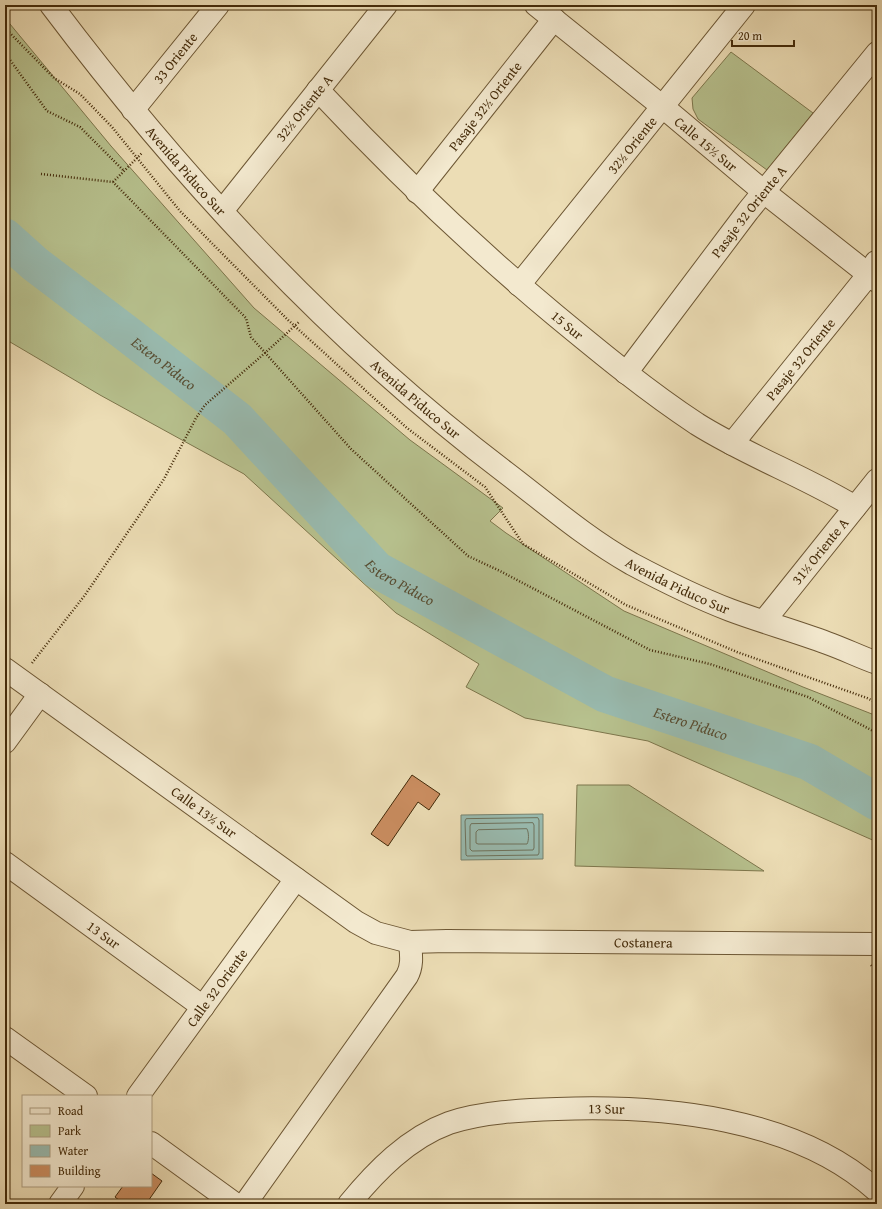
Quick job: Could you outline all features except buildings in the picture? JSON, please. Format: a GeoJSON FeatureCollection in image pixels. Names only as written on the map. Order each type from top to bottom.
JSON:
{"type":"FeatureCollection","features":[{"type":"Feature","properties":{"kind":"street","name":"Avenida Piduco Sur"},"geometry":{"type":"LineString","coordinates":[[51,5],[157,139],[266,259],[312,306],[360,351],[470,446],[596,542],[665,581],[717,604],[877,663]]}},
{"type":"Feature","properties":{"kind":"street","name":"33 Oriente"},"geometry":{"type":"LineString","coordinates":[[133,110],[218,5]]}},
{"type":"Feature","properties":{"kind":"street","name":"32½ Oriente A"},"geometry":{"type":"LineString","coordinates":[[222,211],[386,5]]}},
{"type":"Feature","properties":{"kind":"street","name":"Calle 15½ Sur"},"geometry":{"type":"LineString","coordinates":[[536,5],[663,107],[764,192],[874,272]]}},
{"type":"Feature","properties":{"kind":"street","name":"32½ Oriente"},"geometry":{"type":"LineString","coordinates":[[519,285],[663,107],[739,7]]}},
{"type":"Feature","properties":{"kind":"street","name":"Pasaje 32½ Oriente"},"geometry":{"type":"LineString","coordinates":[[417,192],[554,19]]}},
{"type":"Feature","properties":{"kind":"street","name":"Pasaje 32 Oriente A"},"geometry":{"type":"LineString","coordinates":[[626,372],[764,192],[877,53]]}},
{"type":"Feature","properties":{"kind":"street","name":"15 Sur"},"geometry":{"type":"LineString","coordinates":[[318,90],[417,192],[468,240],[519,285],[663,401],[699,425],[732,444],[804,478],[855,507]]}},
{"type":"Feature","properties":{"kind":"street","name":"Pasaje 32 Oriente"},"geometry":{"type":"LineString","coordinates":[[732,444],[874,272]]}},
{"type":"Feature","properties":{"kind":"street","name":"31½ Oriente A"},"geometry":{"type":"LineString","coordinates":[[764,621],[877,480]]}},
{"type":"Feature","properties":{"kind":"street","name":"Calle 13½ Sur"},"geometry":{"type":"LineString","coordinates":[[12,674],[363,926],[376,933],[410,942]]}},
{"type":"Feature","properties":{"kind":"street"},"geometry":{"type":"LineString","coordinates":[[5,742],[40,694]]}},
{"type":"Feature","properties":{"kind":"street","name":"13 Sur"},"geometry":{"type":"LineString","coordinates":[[5,863],[203,1007]]}},
{"type":"Feature","properties":{"kind":"street","name":"Calle 32 Oriente"},"geometry":{"type":"LineString","coordinates":[[139,1095],[296,878]]}},
{"type":"Feature","properties":{"kind":"street"},"geometry":{"type":"LineString","coordinates":[[245,1204],[410,972],[412,958],[410,942]]}},
{"type":"Feature","properties":{"kind":"street","name":"Costanera"},"geometry":{"type":"LineString","coordinates":[[410,942],[877,944]]}},
{"type":"Feature","properties":{"kind":"street"},"geometry":{"type":"LineString","coordinates":[[5,1038],[85,1095]]}},
{"type":"Feature","properties":{"kind":"street","name":"13 Sur"},"geometry":{"type":"LineString","coordinates":[[349,1204],[378,1172],[395,1156],[423,1136],[449,1124],[475,1117],[537,1109],[578,1108],[655,1110],[697,1116],[763,1130],[787,1138],[834,1160],[855,1173],[877,1192]]}},
{"type":"Feature","properties":{"kind":"street"},"geometry":{"type":"LineString","coordinates":[[152,1144],[235,1204]]}},
{"type":"Feature","properties":{"kind":"street"},"geometry":{"type":"LineString","coordinates":[[60,1204],[72,1187]]}},
{"type":"Feature","properties":{"kind":"street"},"geometry":{"type":"LineString","coordinates":[[872,1204],[877,1198]]}},
{"type":"Feature","properties":{"kind":"path"},"geometry":{"type":"LineString","coordinates":[[5,53],[47,111],[80,127],[124,171]]}},
{"type":"Feature","properties":{"kind":"path"},"geometry":{"type":"LineString","coordinates":[[113,182],[157,139]]}},
{"type":"Feature","properties":{"kind":"path"},"geometry":{"type":"LineString","coordinates":[[42,174],[113,182],[246,318],[251,336],[351,449],[468,556],[650,650],[710,664],[808,697],[877,734]]}},
{"type":"Feature","properties":{"kind":"path"},"geometry":{"type":"LineString","coordinates":[[12,674],[85,595],[164,479],[196,418],[205,405],[266,353],[295,326],[312,306]]}},
{"type":"Feature","properties":{"kind":"green space"},"geometry":{"type":"Polygon","coordinates":[[[5,18],[111,146],[254,308],[410,440],[503,508],[490,521],[624,611],[803,687],[877,716],[877,842],[648,741],[525,718],[466,687],[479,664],[396,613],[244,474],[100,395],[5,339],[5,18]]]}},
{"type":"Feature","properties":{"kind":"green space"},"geometry":{"type":"Polygon","coordinates":[[[731,52],[813,113],[767,170],[698,119],[693,109],[692,98],[731,52]]]}},
{"type":"Feature","properties":{"kind":"green space"},"geometry":{"type":"Polygon","coordinates":[[[577,785],[629,785],[764,871],[575,866],[577,785]]]}},
{"type":"Feature","properties":{"kind":"water"},"geometry":{"type":"Polygon","coordinates":[[[543,814],[543,859],[461,860],[461,815],[543,814]]]}},
{"type":"Feature","properties":{"kind":"waterway","name":"Estero Piduco"},"geometry":{"type":"LineString","coordinates":[[5,237],[35,264],[237,419],[377,570],[605,694],[809,762],[877,802]]}}]}
